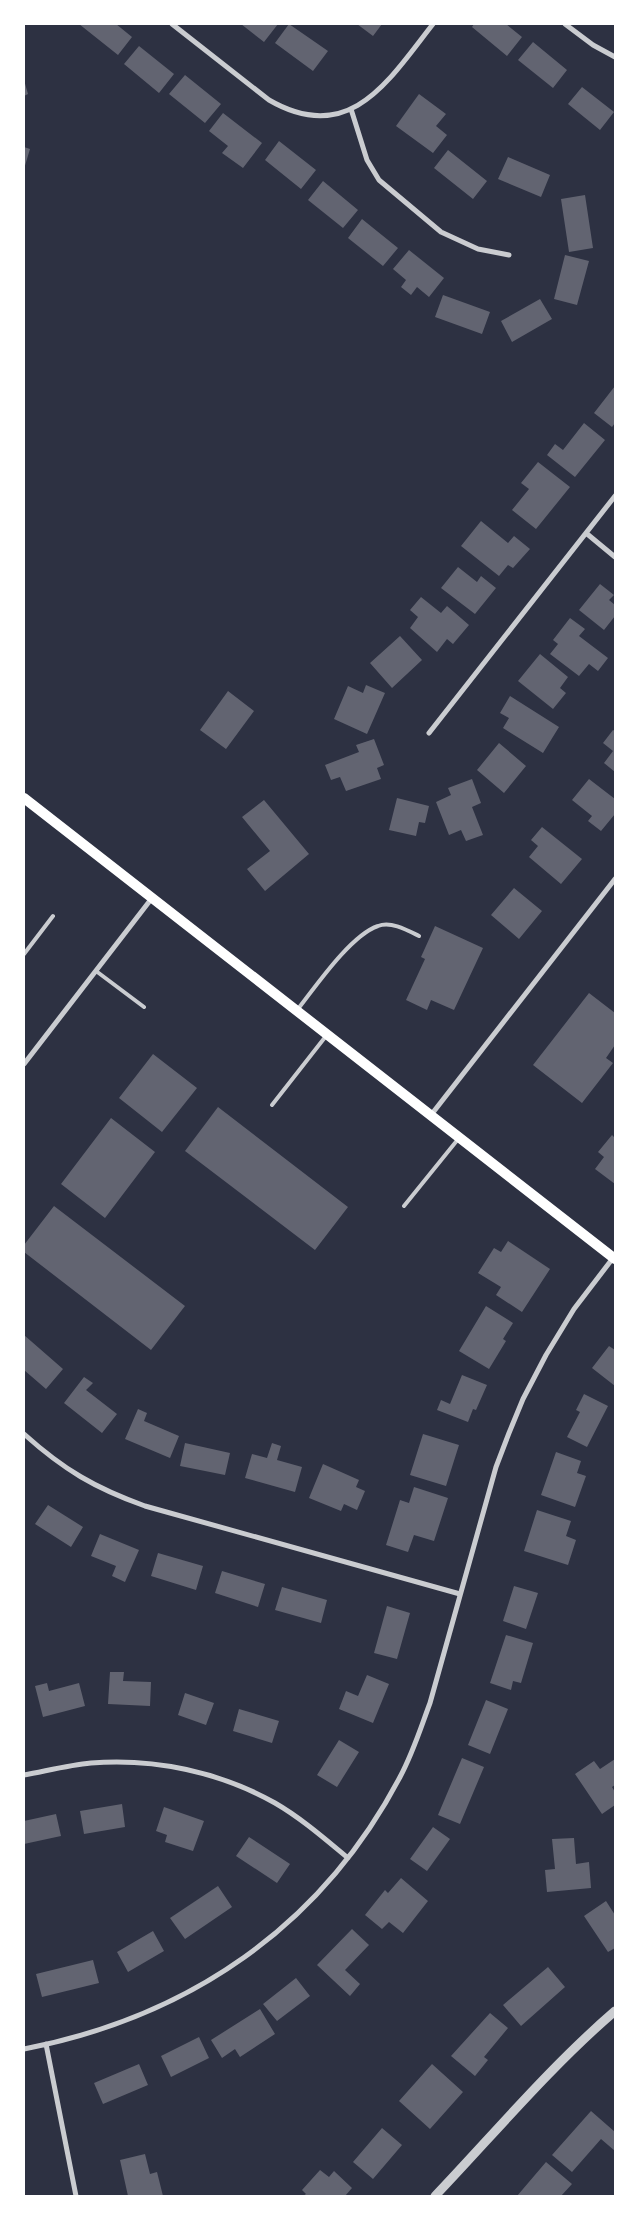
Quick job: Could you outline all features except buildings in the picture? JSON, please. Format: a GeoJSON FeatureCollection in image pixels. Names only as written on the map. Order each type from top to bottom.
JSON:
{"type":"FeatureCollection","features":[{"type":"Feature","properties":{"kind":"main road"},"geometry":{"type":"LineString","coordinates":[[24,798],[615,1258]]}},
{"type":"Feature","properties":{"kind":"street"},"geometry":{"type":"LineString","coordinates":[[172,24],[269,100],[283,108],[315,116],[330,115],[351,109],[373,96],[384,86],[433,24]]}},
{"type":"Feature","properties":{"kind":"street"},"geometry":{"type":"LineString","coordinates":[[565,24],[593,45],[615,57]]}},
{"type":"Feature","properties":{"kind":"street"},"geometry":{"type":"LineString","coordinates":[[351,109],[367,160],[379,180],[441,232],[459,242],[478,249],[509,255]]}},
{"type":"Feature","properties":{"kind":"street"},"geometry":{"type":"LineString","coordinates":[[429,733],[615,496]]}},
{"type":"Feature","properties":{"kind":"street"},"geometry":{"type":"LineString","coordinates":[[586,533],[615,556]]}},
{"type":"Feature","properties":{"kind":"street"},"geometry":{"type":"LineString","coordinates":[[431,1116],[615,879]]}},
{"type":"Feature","properties":{"kind":"street"},"geometry":{"type":"LineString","coordinates":[[24,1064],[152,898]]}},
{"type":"Feature","properties":{"kind":"street"},"geometry":{"type":"LineString","coordinates":[[24,2049],[110,2028],[144,2014],[209,1981],[240,1961],[282,1927],[309,1902],[348,1858],[384,1807],[402,1775],[418,1737],[430,1703],[496,1467],[523,1399],[574,1309],[615,1258]]}},
{"type":"Feature","properties":{"kind":"street"},"geometry":{"type":"LineString","coordinates":[[24,1434],[62,1467],[111,1494],[145,1506],[460,1594]]}},
{"type":"Feature","properties":{"kind":"street"},"geometry":{"type":"LineString","coordinates":[[24,1775],[84,1764],[122,1762],[165,1765],[206,1775],[231,1783],[277,1804],[310,1827],[348,1858]]}},
{"type":"Feature","properties":{"kind":"street"},"geometry":{"type":"LineString","coordinates":[[435,2196],[587,2035],[615,2011]]}},
{"type":"Feature","properties":{"kind":"street"},"geometry":{"type":"LineString","coordinates":[[46,2044],[76,2196]]}},
{"type":"Feature","properties":{"kind":"lane"},"geometry":{"type":"LineString","coordinates":[[24,954],[53,916]]}},
{"type":"Feature","properties":{"kind":"lane"},"geometry":{"type":"LineString","coordinates":[[296,1011],[356,939],[379,925],[400,927],[419,936]]}},
{"type":"Feature","properties":{"kind":"lane"},"geometry":{"type":"LineString","coordinates":[[96,970],[144,1007]]}},
{"type":"Feature","properties":{"kind":"lane"},"geometry":{"type":"LineString","coordinates":[[272,1105],[327,1034]]}},
{"type":"Feature","properties":{"kind":"lane"},"geometry":{"type":"LineString","coordinates":[[404,1206],[459,1138]]}}]}
